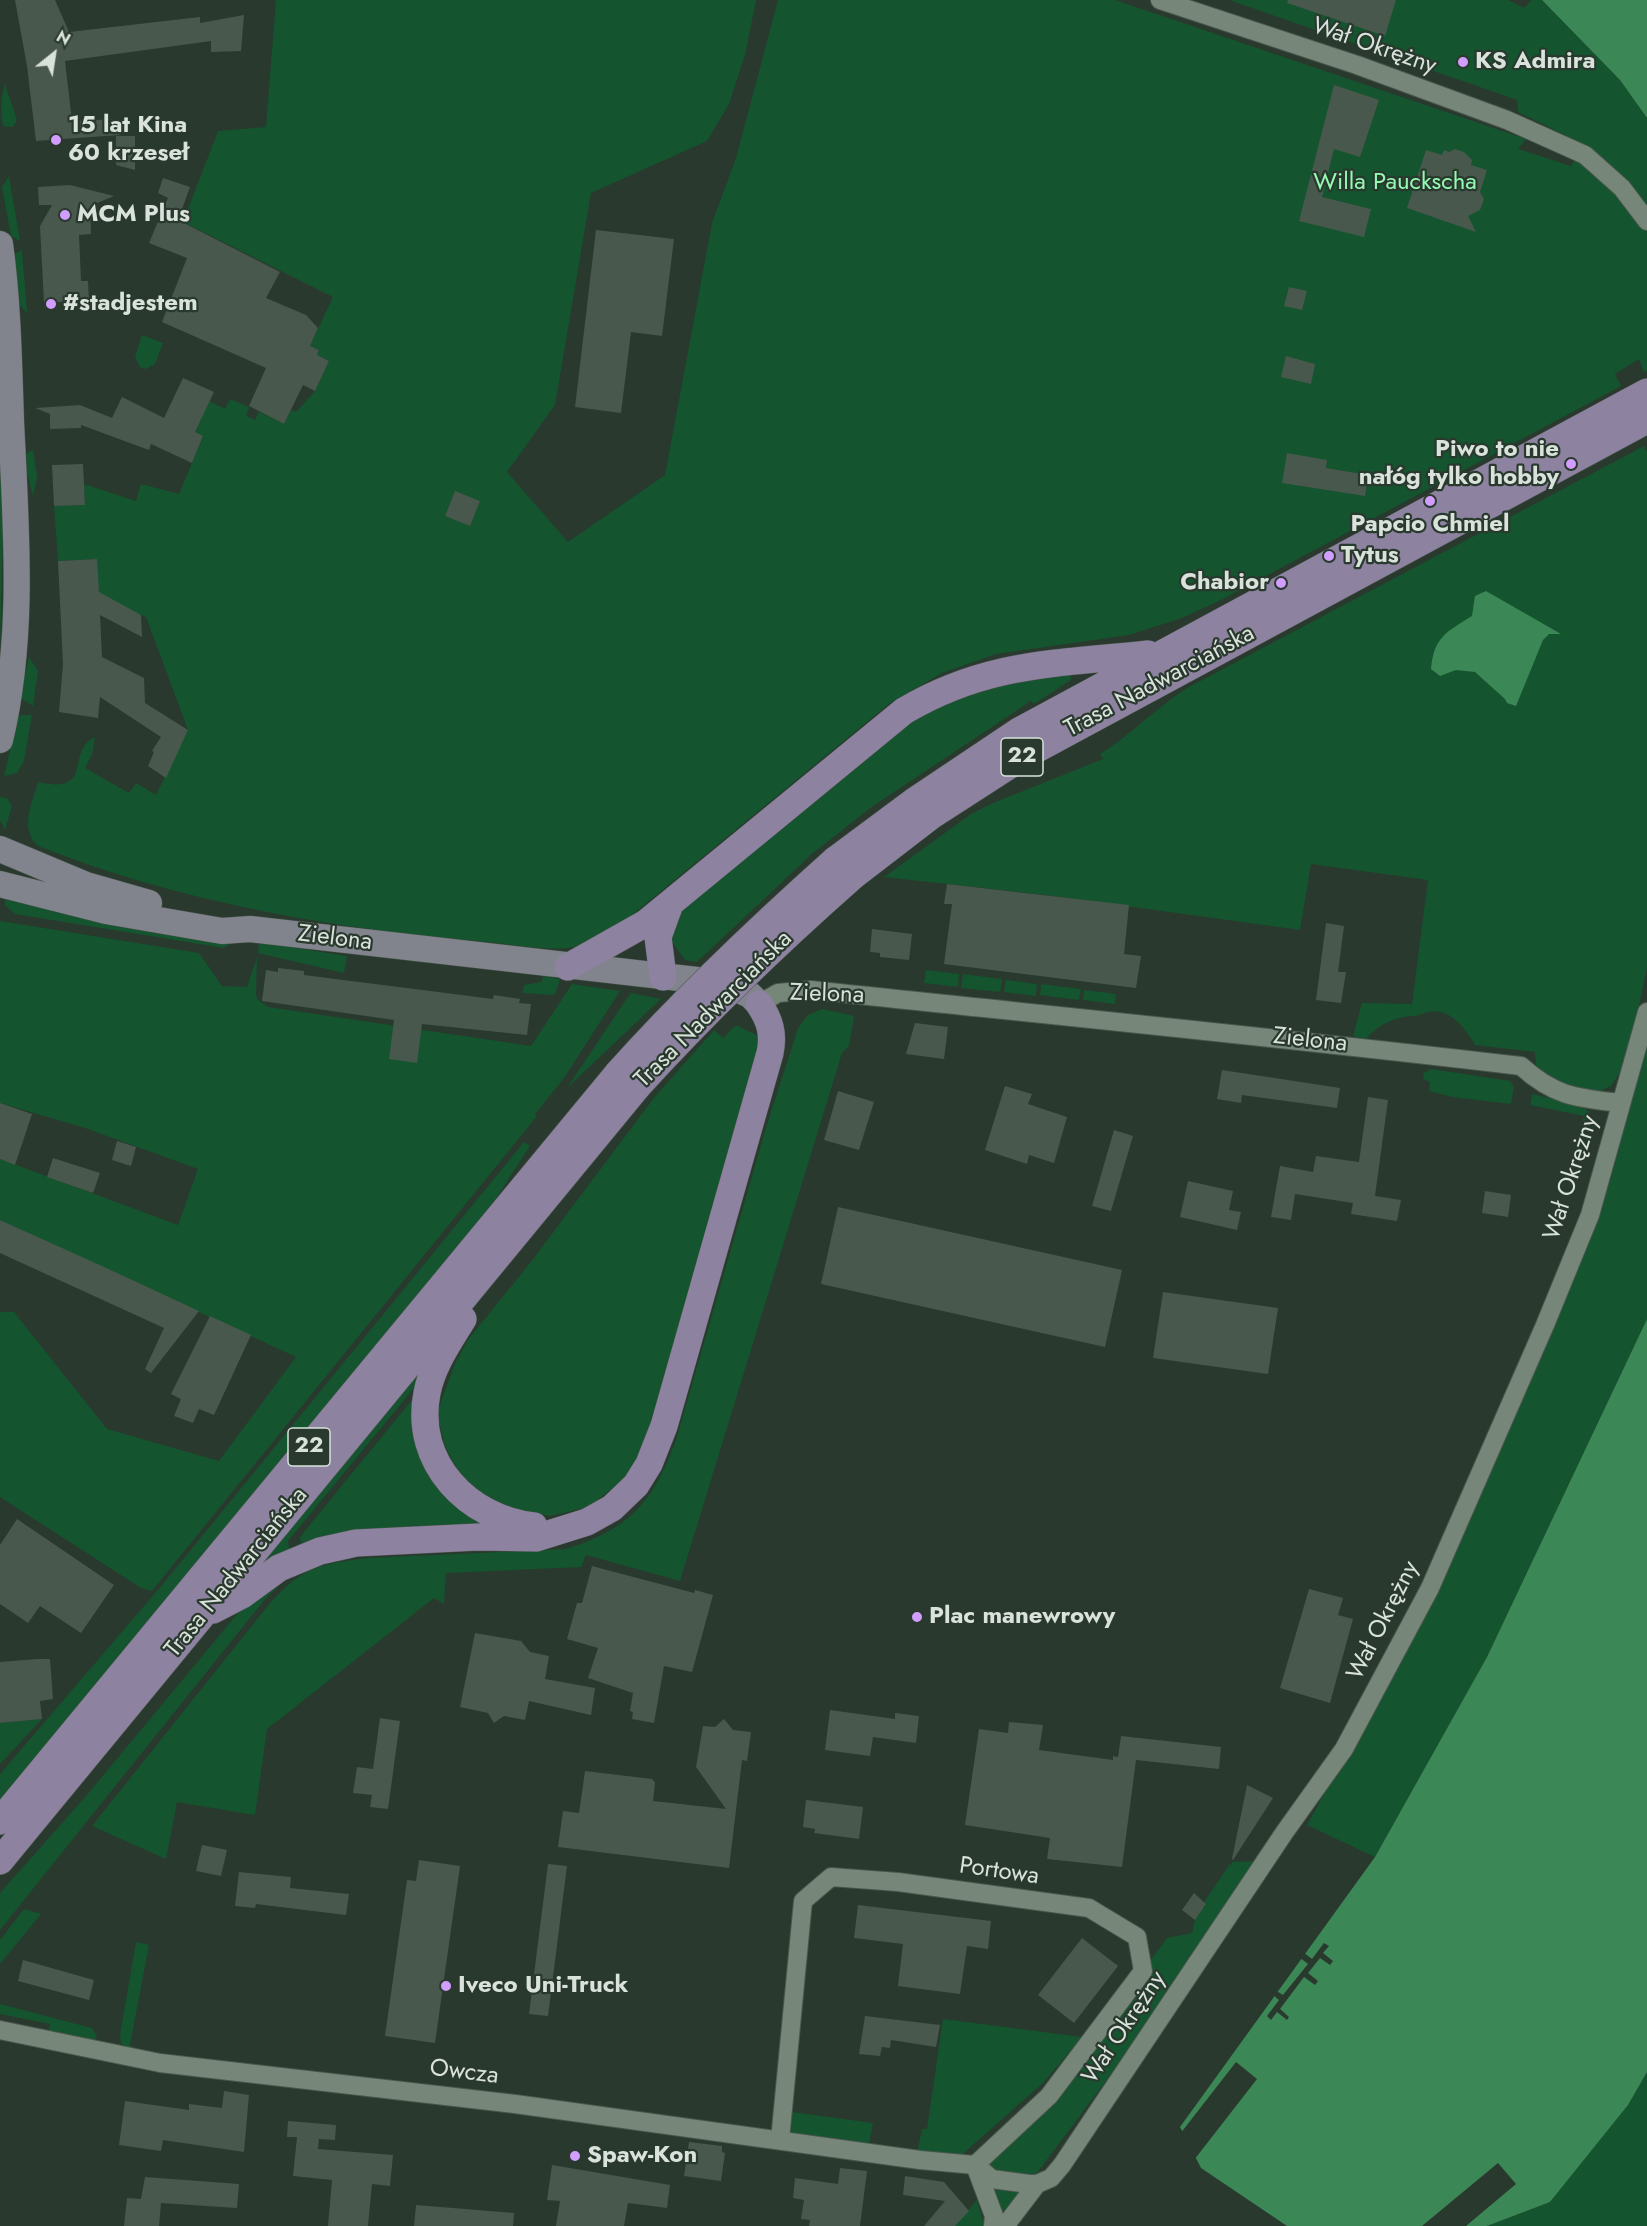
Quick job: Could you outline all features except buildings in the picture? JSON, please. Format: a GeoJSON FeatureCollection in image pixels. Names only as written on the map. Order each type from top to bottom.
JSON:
{"type":"FeatureCollection","features":[{"type":"Feature","properties":{"kind":"main road","name":"Trasa Nadwarciańska"},"geometry":{"type":"LineString","coordinates":[[844,868],[931,816],[1198,647],[1647,392]]}},
{"type":"Feature","properties":{"kind":"main road","name":"Trasa Nadwarciańska"},"geometry":{"type":"LineString","coordinates":[[0,1821],[628,1079],[689,1029],[765,954],[844,868],[913,802],[1019,731],[1161,653],[1198,647],[1647,420]]}},
{"type":"Feature","properties":{"kind":"main road"},"geometry":{"type":"LineString","coordinates":[[568,967],[632,932],[670,904],[904,711],[938,691],[1008,669],[1161,653]]}},
{"type":"Feature","properties":{"kind":"main road"},"geometry":{"type":"LineString","coordinates":[[663,977],[658,937],[670,904]]}},
{"type":"Feature","properties":{"kind":"main road"},"geometry":{"type":"LineString","coordinates":[[201,1616],[242,1595],[279,1568],[320,1551],[356,1543],[478,1537],[536,1538],[587,1522],[621,1501],[642,1477],[660,1439],[770,1053],[772,1041],[770,1024],[759,1004]]}},
{"type":"Feature","properties":{"kind":"main road","name":"Trasa Nadwarciańska"},"geometry":{"type":"LineString","coordinates":[[0,1861],[509,1241],[628,1079]]}},
{"type":"Feature","properties":{"kind":"main road"},"geometry":{"type":"LineString","coordinates":[[509,1241],[437,1362],[427,1392],[427,1431],[430,1448],[442,1472],[473,1506],[513,1524],[556,1531]]}},
{"type":"Feature","properties":{"kind":"street","name":"Wał Okrężny"},"geometry":{"type":"LineString","coordinates":[[1160,0],[1357,65],[1507,120],[1585,155],[1622,188],[1647,221]]}},
{"type":"Feature","properties":{"kind":"street"},"geometry":{"type":"LineString","coordinates":[[0,244],[7,331],[17,574],[12,667],[0,740]]}},
{"type":"Feature","properties":{"kind":"street"},"geometry":{"type":"LineString","coordinates":[[0,849],[103,891],[220,917],[250,929]]}},
{"type":"Feature","properties":{"kind":"street","name":"Zielona"},"geometry":{"type":"LineString","coordinates":[[0,884],[106,911],[222,931],[250,929],[723,983],[750,994],[759,1004],[778,993],[811,990],[1311,1041],[1521,1066],[1541,1084],[1577,1098],[1622,1103]]}},
{"type":"Feature","properties":{"kind":"street","name":"Wał Okrężny"},"geometry":{"type":"LineString","coordinates":[[1005,2226],[1037,2184],[1051,2178],[1062,2165],[1284,1833],[1344,1749],[1394,1658],[1444,1557],[1545,1325],[1590,1215],[1647,1012]]}},
{"type":"Feature","properties":{"kind":"street","name":"Portowa"},"geometry":{"type":"LineString","coordinates":[[780,2140],[803,1901],[831,1877],[898,1882],[1089,1908],[1137,1937],[1143,1971],[1050,2096],[975,2165]]}},
{"type":"Feature","properties":{"kind":"street","name":"Owcza"},"geometry":{"type":"LineString","coordinates":[[4,2032],[160,2063],[386,2087],[910,2159],[975,2165]]}},
{"type":"Feature","properties":{"kind":"street"},"geometry":{"type":"LineString","coordinates":[[975,2165],[992,2179],[1037,2184]]}},
{"type":"Feature","properties":{"kind":"street"},"geometry":{"type":"LineString","coordinates":[[975,2165],[994,2216],[993,2226]]}},
{"type":"Feature","properties":{"kind":"green space","name":"Willa Pauckscha"},"geometry":{"type":"Polygon","coordinates":[[[276,0],[756,0],[745,55],[729,104],[707,141],[591,193],[555,405],[507,472],[568,542],[665,475],[712,223],[736,158],[778,0],[1115,0],[1526,139],[1518,149],[1571,166],[1577,157],[1579,142],[1518,112],[1517,100],[1229,0],[1508,0],[1524,8],[1532,0],[1542,0],[1620,80],[1647,118],[1647,371],[1644,372],[1639,359],[1615,374],[1621,386],[1223,599],[1182,618],[1129,635],[996,654],[942,673],[890,703],[626,920],[592,942],[567,948],[540,948],[373,930],[316,921],[203,898],[92,866],[38,846],[32,839],[28,824],[30,807],[38,782],[67,783],[77,770],[81,752],[86,744],[95,737],[92,755],[85,768],[129,793],[136,783],[156,795],[188,730],[146,617],[99,598],[96,559],[58,561],[54,506],[85,505],[84,484],[136,501],[141,484],[179,494],[203,437],[195,432],[209,401],[225,409],[230,399],[249,407],[246,416],[255,420],[259,412],[284,424],[291,410],[296,412],[315,391],[329,361],[317,355],[319,350],[310,346],[333,297],[183,222],[218,131],[266,127],[276,0]],[[455,492],[445,516],[470,525],[479,501],[455,492]]]}},
{"type":"Feature","properties":{"kind":"green space"},"geometry":{"type":"Polygon","coordinates":[[[5,84],[17,120],[13,127],[3,126],[1,104],[5,84]]]}},
{"type":"Feature","properties":{"kind":"green space"},"geometry":{"type":"Polygon","coordinates":[[[9,176],[20,241],[11,236],[2,187],[9,176]]]}},
{"type":"Feature","properties":{"kind":"green space"},"geometry":{"type":"Polygon","coordinates":[[[22,250],[27,313],[18,303],[14,254],[22,250]]]}},
{"type":"Feature","properties":{"kind":"green space"},"geometry":{"type":"Polygon","coordinates":[[[142,335],[163,343],[155,364],[146,369],[140,367],[135,357],[142,335]]]}},
{"type":"Feature","properties":{"kind":"green space"},"geometry":{"type":"Polygon","coordinates":[[[1644,446],[1647,452],[1647,968],[1627,1062],[1611,1086],[1600,1091],[1571,1091],[1536,1068],[1535,1052],[1475,1045],[1457,1021],[1437,1011],[1388,1022],[1366,1039],[1353,1036],[1362,1003],[1412,1004],[1428,880],[1311,864],[1300,930],[1046,895],[884,877],[971,814],[1103,759],[1100,754],[1189,687],[1644,446]]]}},
{"type":"Feature","properties":{"kind":"green space"},"geometry":{"type":"Polygon","coordinates":[[[33,450],[37,477],[33,496],[27,473],[26,454],[33,450]]]}},
{"type":"Feature","properties":{"kind":"green space"},"geometry":{"type":"Polygon","coordinates":[[[0,467],[3,529],[0,651],[0,467]]]}},
{"type":"Feature","properties":{"kind":"green space"},"geometry":{"type":"Polygon","coordinates":[[[29,657],[38,671],[33,706],[20,698],[29,657]]]}},
{"type":"Feature","properties":{"kind":"green space"},"geometry":{"type":"Polygon","coordinates":[[[1070,673],[1071,680],[1034,704],[1031,701],[873,806],[813,853],[697,962],[685,960],[668,936],[676,916],[897,732],[921,716],[972,690],[1070,673]]]}},
{"type":"Feature","properties":{"kind":"green space"},"geometry":{"type":"Polygon","coordinates":[[[32,715],[24,761],[17,773],[4,776],[18,717],[32,715]]]}},
{"type":"Feature","properties":{"kind":"green space"},"geometry":{"type":"Polygon","coordinates":[[[0,797],[7,798],[12,806],[5,830],[0,820],[0,797]]]}},
{"type":"Feature","properties":{"kind":"green space"},"geometry":{"type":"Polygon","coordinates":[[[4,893],[231,943],[224,948],[15,914],[5,905],[4,893]]]}},
{"type":"Feature","properties":{"kind":"green space"},"geometry":{"type":"Polygon","coordinates":[[[0,921],[199,953],[222,986],[247,987],[257,957],[256,995],[258,1000],[268,1007],[531,1046],[572,984],[620,991],[564,1078],[535,1114],[537,1116],[152,1591],[141,1588],[0,1497],[0,1312],[14,1312],[107,1429],[219,1461],[296,1357],[0,1220],[0,1159],[178,1225],[198,1169],[88,1129],[0,1103],[0,921]]]}},
{"type":"Feature","properties":{"kind":"green space"},"geometry":{"type":"Polygon","coordinates":[[[259,942],[347,956],[344,973],[258,953],[259,942]]]}},
{"type":"Feature","properties":{"kind":"green space"},"geometry":{"type":"Polygon","coordinates":[[[926,970],[959,974],[958,987],[924,983],[926,970]]]}},
{"type":"Feature","properties":{"kind":"green space"},"geometry":{"type":"Polygon","coordinates":[[[963,974],[1002,979],[1000,992],[961,988],[963,974]]]}},
{"type":"Feature","properties":{"kind":"green space"},"geometry":{"type":"Polygon","coordinates":[[[544,976],[560,979],[555,995],[522,993],[524,985],[541,982],[544,976]]]}},
{"type":"Feature","properties":{"kind":"green space"},"geometry":{"type":"Polygon","coordinates":[[[1006,980],[1037,984],[1036,996],[1004,992],[1006,980]]]}},
{"type":"Feature","properties":{"kind":"green space"},"geometry":{"type":"Polygon","coordinates":[[[1041,984],[1081,989],[1079,1000],[1040,995],[1041,984]]]}},
{"type":"Feature","properties":{"kind":"green space"},"geometry":{"type":"Polygon","coordinates":[[[1084,990],[1116,994],[1115,1004],[1083,1000],[1084,990]]]}},
{"type":"Feature","properties":{"kind":"green space"},"geometry":{"type":"Polygon","coordinates":[[[631,993],[661,999],[567,1088],[627,998],[631,993]]]}},
{"type":"Feature","properties":{"kind":"green space"},"geometry":{"type":"Polygon","coordinates":[[[822,1009],[854,1016],[849,1046],[842,1053],[680,1581],[586,1555],[581,1567],[446,1573],[444,1604],[434,1598],[267,1729],[255,1815],[177,1802],[166,1859],[92,1826],[270,1603],[292,1581],[303,1574],[325,1565],[369,1558],[566,1549],[607,1532],[636,1510],[658,1480],[676,1440],[765,1131],[798,1028],[808,1015],[822,1009]]]}},
{"type":"Feature","properties":{"kind":"green space"},"geometry":{"type":"Polygon","coordinates":[[[736,1025],[758,1036],[757,1052],[649,1433],[637,1463],[620,1482],[589,1507],[550,1516],[499,1506],[461,1477],[445,1446],[437,1413],[454,1366],[467,1341],[530,1263],[653,1099],[714,1030],[723,1038],[736,1025]]]}},
{"type":"Feature","properties":{"kind":"green space"},"geometry":{"type":"Polygon","coordinates":[[[1647,1040],[1647,1319],[1487,1657],[1375,1857],[1307,1825],[1418,1623],[1468,1523],[1574,1279],[1611,1179],[1647,1040]]]}},
{"type":"Feature","properties":{"kind":"green space"},"geometry":{"type":"Polygon","coordinates":[[[1431,1069],[1510,1081],[1514,1087],[1511,1104],[1452,1097],[1429,1091],[1430,1082],[1423,1079],[1424,1073],[1431,1069]]]}},
{"type":"Feature","properties":{"kind":"green space"},"geometry":{"type":"Polygon","coordinates":[[[1532,1094],[1580,1105],[1590,1113],[1581,1127],[1584,1116],[1530,1105],[1532,1094]]]}},
{"type":"Feature","properties":{"kind":"green space"},"geometry":{"type":"Polygon","coordinates":[[[524,1142],[530,1146],[495,1200],[0,1803],[0,1774],[162,1585],[524,1142]]]}},
{"type":"Feature","properties":{"kind":"green space"},"geometry":{"type":"Polygon","coordinates":[[[422,1369],[418,1383],[288,1541],[290,1551],[259,1567],[422,1369]]]}},
{"type":"Feature","properties":{"kind":"green space"},"geometry":{"type":"Polygon","coordinates":[[[411,1401],[416,1401],[491,1528],[301,1546],[300,1537],[411,1401]]]}},
{"type":"Feature","properties":{"kind":"green space"},"geometry":{"type":"Polygon","coordinates":[[[292,1573],[266,1598],[0,1930],[0,1893],[86,1796],[253,1595],[292,1573]]]}},
{"type":"Feature","properties":{"kind":"green space"},"geometry":{"type":"Polygon","coordinates":[[[42,1719],[0,1764],[0,1723],[42,1719]]]}},
{"type":"Feature","properties":{"kind":"green space"},"geometry":{"type":"Polygon","coordinates":[[[1261,1861],[1166,2001],[1037,2173],[1013,2177],[991,2172],[975,2165],[1049,2096],[1167,1938],[1192,1933],[1195,1920],[1206,1904],[1204,1902],[1230,1864],[1232,1865],[1231,1862],[1261,1861]]]}},
{"type":"Feature","properties":{"kind":"green space"},"geometry":{"type":"Polygon","coordinates":[[[24,1909],[41,1914],[0,1964],[0,1940],[24,1909]]]}},
{"type":"Feature","properties":{"kind":"green space"},"geometry":{"type":"Polygon","coordinates":[[[136,1942],[149,1945],[130,2045],[133,2046],[129,2051],[121,2043],[120,2035],[136,1942]]]}},
{"type":"Feature","properties":{"kind":"green space"},"geometry":{"type":"Polygon","coordinates":[[[0,2004],[92,2028],[97,2037],[93,2041],[48,2031],[50,2024],[0,2014],[0,2004]]]}},
{"type":"Feature","properties":{"kind":"green space"},"geometry":{"type":"Polygon","coordinates":[[[943,2019],[1082,2037],[1044,2082],[956,2160],[917,2153],[922,2129],[927,2129],[943,2019]]]}},
{"type":"Feature","properties":{"kind":"green space"},"geometry":{"type":"Polygon","coordinates":[[[1647,2072],[1647,2226],[1487,2226],[1550,2202],[1628,2105],[1647,2072]]]}},
{"type":"Feature","properties":{"kind":"green space"},"geometry":{"type":"Polygon","coordinates":[[[785,2111],[873,2123],[868,2148],[782,2133],[785,2111]]]}},
{"type":"Feature","properties":{"kind":"green space"},"geometry":{"type":"Polygon","coordinates":[[[991,2181],[1022,2189],[1006,2212],[1001,2212],[991,2181]]]}},
{"type":"Feature","properties":{"kind":"green space"},"geometry":{"type":"Polygon","coordinates":[[[977,2200],[984,2226],[955,2226],[977,2200]]]}},
{"type":"Feature","properties":{"kind":"shaded area"},"geometry":{"type":"Polygon","coordinates":[[[1542,0],[1647,0],[1647,118],[1620,80],[1542,0]]]}},
{"type":"Feature","properties":{"kind":"shaded area"},"geometry":{"type":"Polygon","coordinates":[[[1486,591],[1561,634],[1549,634],[1543,640],[1516,706],[1507,703],[1475,672],[1456,670],[1440,676],[1431,669],[1435,649],[1443,636],[1472,616],[1475,596],[1486,591]]]}},
{"type":"Feature","properties":{"kind":"shaded area"},"geometry":{"type":"Polygon","coordinates":[[[1647,1319],[1647,2072],[1628,2105],[1550,2202],[1487,2226],[1287,2226],[1201,2168],[1180,2127],[1375,1857],[1487,1657],[1647,1319]]]}},
{"type":"Feature","properties":{"kind":"pier"},"geometry":{"type":"Polygon","coordinates":[[[1324,1943],[1329,1946],[1323,1953],[1333,1961],[1330,1965],[1320,1958],[1308,1973],[1318,1981],[1315,1985],[1304,1977],[1280,2009],[1289,2017],[1287,2020],[1277,2012],[1271,2020],[1267,2016],[1279,2000],[1272,1994],[1275,1990],[1283,1995],[1308,1964],[1299,1957],[1303,1952],[1312,1959],[1324,1943]]]}},
{"type":"Feature","properties":{"kind":"pier"},"geometry":{"type":"Polygon","coordinates":[[[1236,2062],[1257,2079],[1194,2160],[1180,2134],[1236,2062]]]}},
{"type":"Feature","properties":{"kind":"pier"},"geometry":{"type":"Polygon","coordinates":[[[1498,2163],[1516,2184],[1466,2226],[1422,2226],[1498,2163]]]}},
{"type":"Feature","properties":{"kind":"place","name":"KS Admira"},"geometry":{"type":"Point","coordinates":[1463,62]}},
{"type":"Feature","properties":{"kind":"place","name":"15 lat Kina 60 krzeseł"},"geometry":{"type":"Point","coordinates":[56,140]}},
{"type":"Feature","properties":{"kind":"place","name":"MCM Plus"},"geometry":{"type":"Point","coordinates":[65,215]}},
{"type":"Feature","properties":{"kind":"place","name":"#stadjestem"},"geometry":{"type":"Point","coordinates":[51,304]}},
{"type":"Feature","properties":{"kind":"place","name":"Piwo to nie nałóg tylko hobby"},"geometry":{"type":"Point","coordinates":[1571,464]}},
{"type":"Feature","properties":{"kind":"place","name":"Papcio Chmiel"},"geometry":{"type":"Point","coordinates":[1430,501]}},
{"type":"Feature","properties":{"kind":"place","name":"Tytus"},"geometry":{"type":"Point","coordinates":[1329,556]}},
{"type":"Feature","properties":{"kind":"place","name":"Chabior"},"geometry":{"type":"Point","coordinates":[1281,583]}},
{"type":"Feature","properties":{"kind":"place","name":"Plac manewrowy"},"geometry":{"type":"Point","coordinates":[917,1617]}},
{"type":"Feature","properties":{"kind":"place","name":"Iveco Uni-Truck"},"geometry":{"type":"Point","coordinates":[446,1986]}},
{"type":"Feature","properties":{"kind":"place","name":"Spaw-Kon"},"geometry":{"type":"Point","coordinates":[575,2156]}}]}
